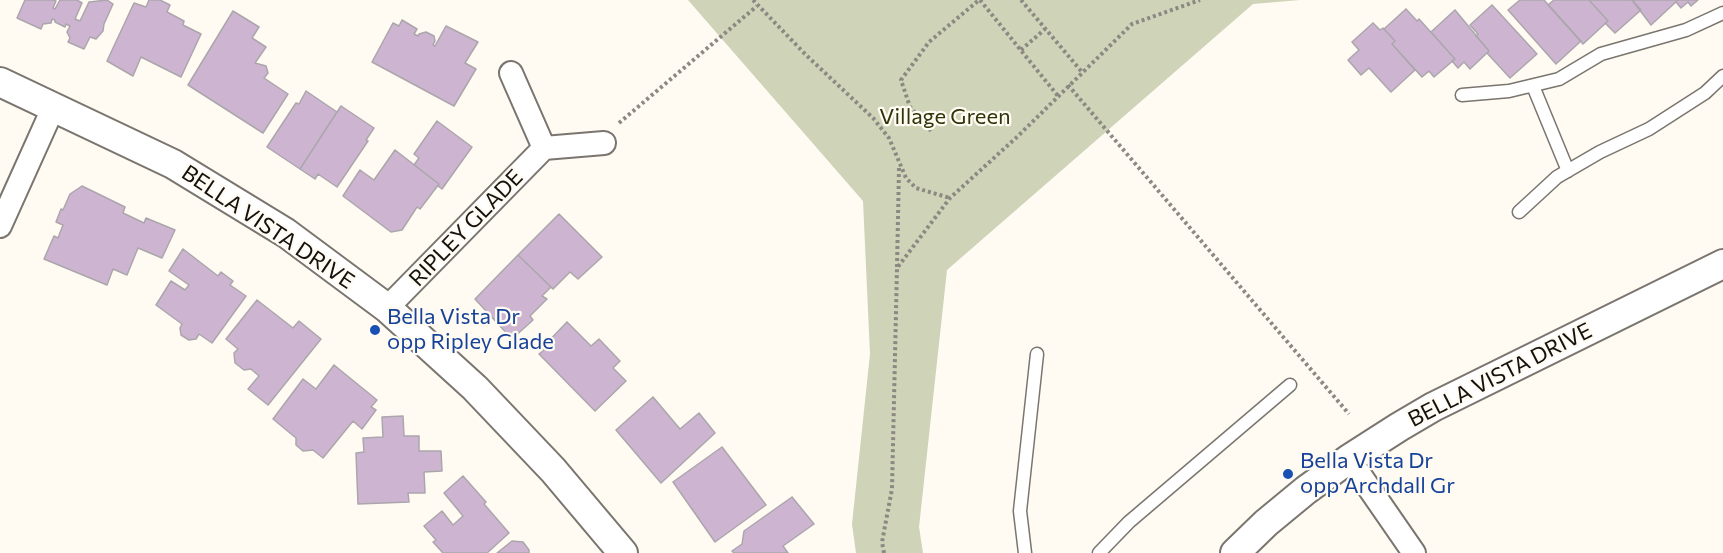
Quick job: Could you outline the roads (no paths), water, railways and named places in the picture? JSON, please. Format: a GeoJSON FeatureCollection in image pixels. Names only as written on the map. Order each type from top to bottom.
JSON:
{"type":"FeatureCollection","features":[{"type":"Feature","properties":{"kind":"street"},"geometry":{"type":"LineString","coordinates":[[511,73],[544,148],[604,143]]}},
{"type":"Feature","properties":{"kind":"street","name":"BELLA VISTA DRIVE"},"geometry":{"type":"LineString","coordinates":[[0,82],[172,164],[286,234],[387,308],[483,396],[553,470],[623,553]]}},
{"type":"Feature","properties":{"kind":"street"},"geometry":{"type":"LineString","coordinates":[[0,226],[54,106]]}},
{"type":"Feature","properties":{"kind":"street","name":"RIPLEY GLADE"},"geometry":{"type":"LineString","coordinates":[[387,308],[544,148]]}},
{"type":"Feature","properties":{"kind":"street","name":"BELLA VISTA DRIVE"},"geometry":{"type":"LineString","coordinates":[[1235,553],[1282,510],[1348,459],[1433,407],[1723,264]]}},
{"type":"Feature","properties":{"kind":"street"},"geometry":{"type":"LineString","coordinates":[[1348,459],[1414,553]]}},
{"type":"Feature","properties":{"kind":"lane"},"geometry":{"type":"LineString","coordinates":[[1462,95],[1509,91],[1559,79],[1601,54],[1686,30],[1723,13]]}},
{"type":"Feature","properties":{"kind":"lane"},"geometry":{"type":"LineString","coordinates":[[1519,212],[1557,177],[1600,152],[1649,129],[1705,93],[1723,76]]}},
{"type":"Feature","properties":{"kind":"lane"},"geometry":{"type":"LineString","coordinates":[[1533,86],[1568,171]]}},
{"type":"Feature","properties":{"kind":"lane"},"geometry":{"type":"LineString","coordinates":[[1025,553],[1020,511],[1037,354]]}},
{"type":"Feature","properties":{"kind":"lane"},"geometry":{"type":"LineString","coordinates":[[1099,553],[1130,522],[1290,385]]}},
{"type":"Feature","properties":{"kind":"place","name":"Bella Vista Dr opp Ripley Glade"},"geometry":{"type":"Point","coordinates":[375,330]}},
{"type":"Feature","properties":{"kind":"place","name":"Bella Vista Dr opp Archdall Gr"},"geometry":{"type":"Point","coordinates":[1288,474]}},
{"type":"Feature","properties":{"kind":"park label","name":"Village Green"},"geometry":{"type":"Point","coordinates":[945,117]}}]}
